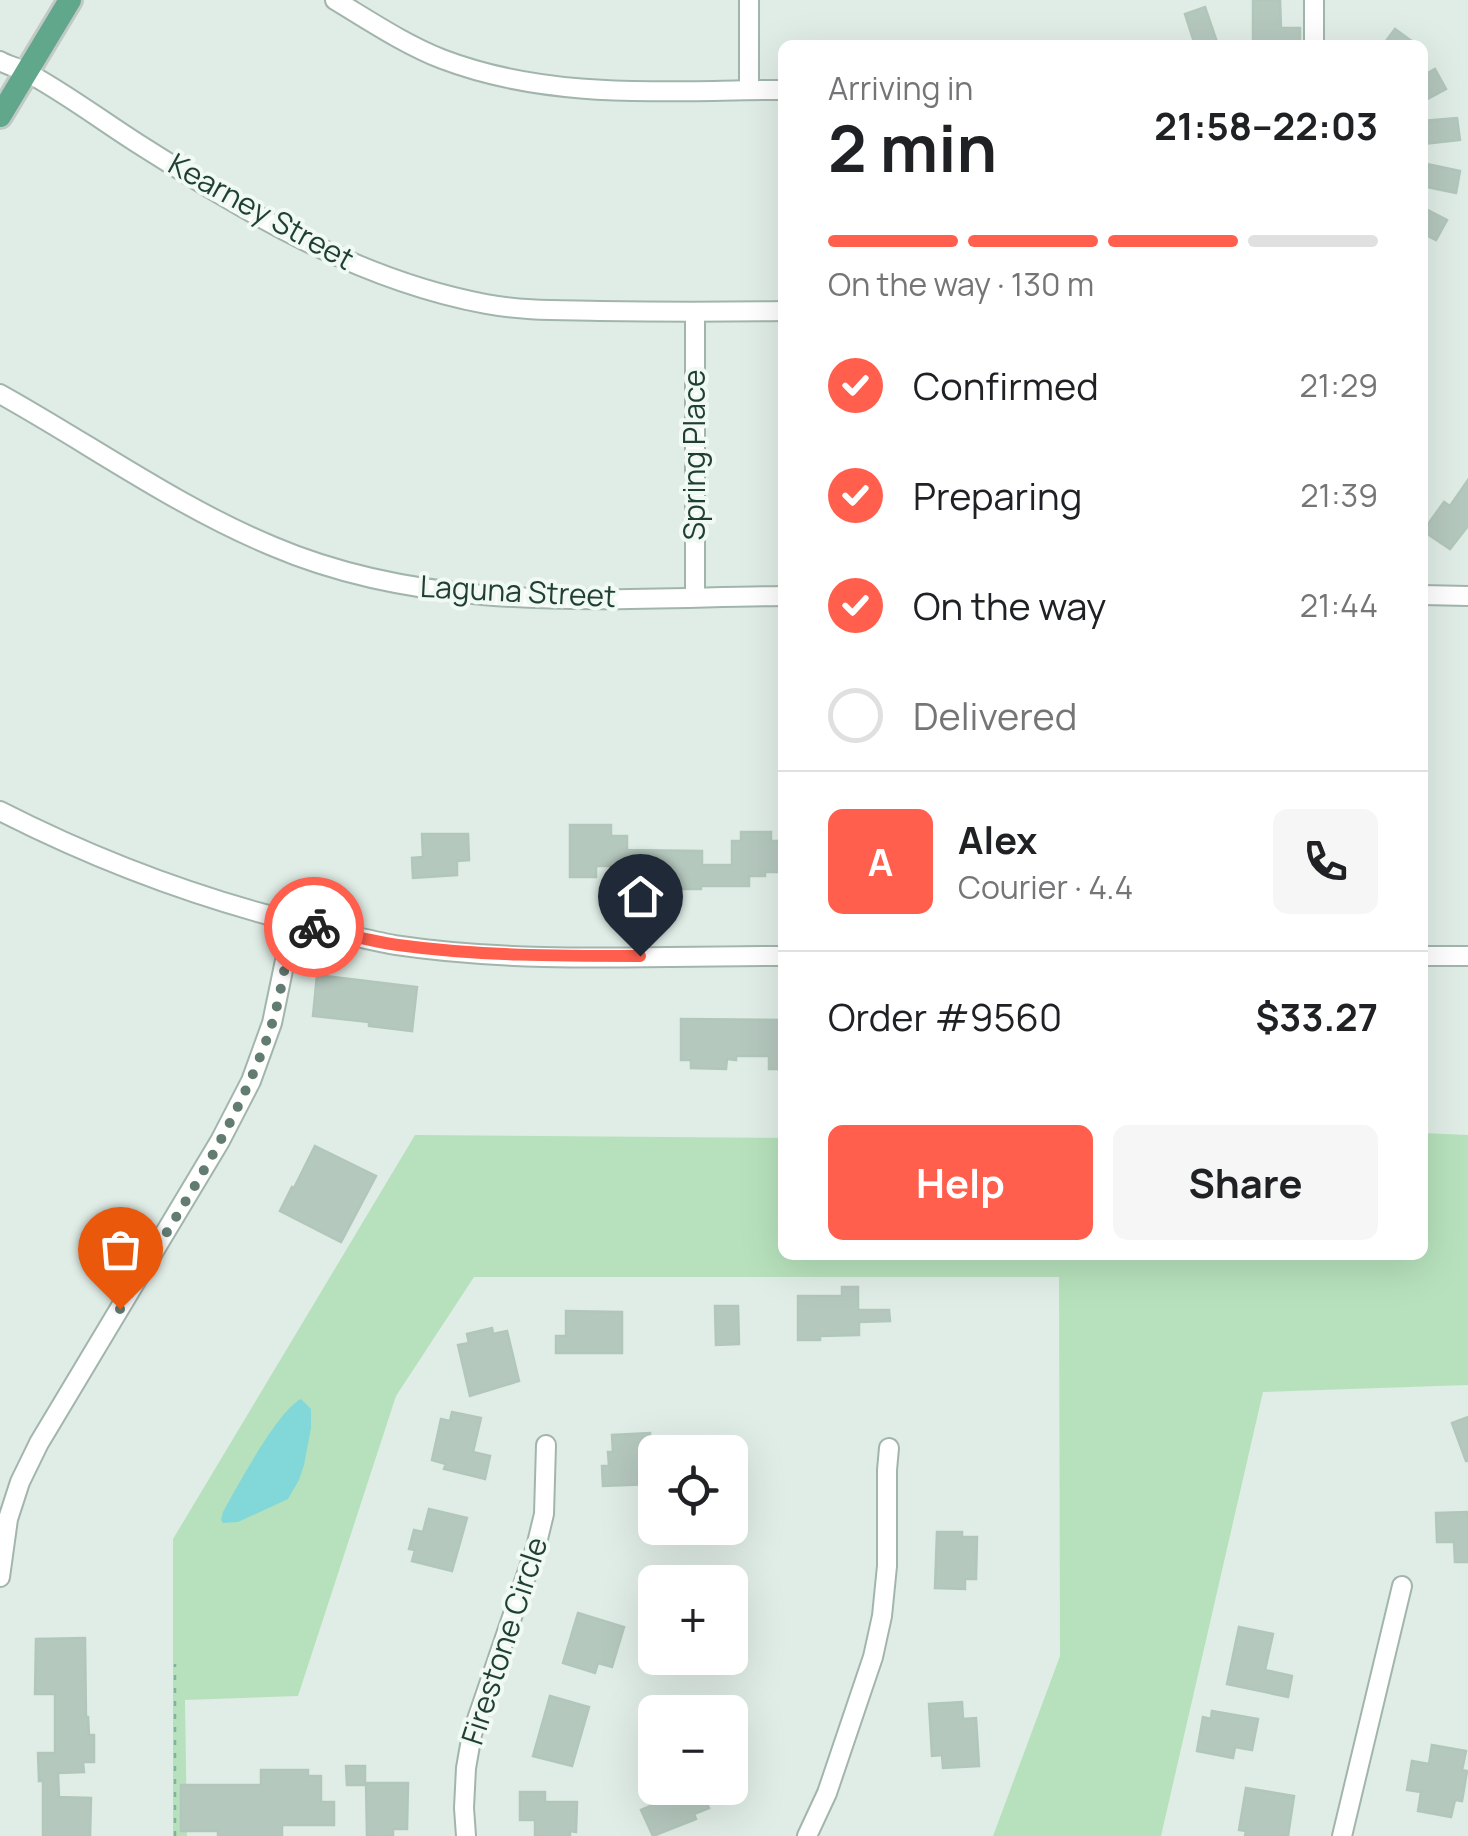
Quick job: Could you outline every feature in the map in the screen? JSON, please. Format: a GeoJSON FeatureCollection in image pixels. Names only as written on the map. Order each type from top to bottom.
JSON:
{"type":"FeatureCollection","features":[{"type":"Feature","properties":{"kind":"main road"},"geometry":{"type":"LineString","coordinates":[[0,116],[70,0]]}},
{"type":"Feature","properties":{"kind":"street"},"geometry":{"type":"LineString","coordinates":[[335,0],[440,58],[528,83],[588,91],[778,90]]}},
{"type":"Feature","properties":{"kind":"street"},"geometry":{"type":"LineString","coordinates":[[749,0],[749,90]]}},
{"type":"Feature","properties":{"kind":"street"},"geometry":{"type":"LineString","coordinates":[[1314,0],[1314,40]]}},
{"type":"Feature","properties":{"kind":"street","name":"Kearney Street"},"geometry":{"type":"LineString","coordinates":[[0,61],[27,72],[260,219],[310,246],[434,292],[489,305],[543,310],[778,310]]}},
{"type":"Feature","properties":{"kind":"street","name":"Spring Place"},"geometry":{"type":"LineString","coordinates":[[694,313],[695,597]]}},
{"type":"Feature","properties":{"kind":"street","name":"Laguna Street"},"geometry":{"type":"LineString","coordinates":[[0,394],[212,518],[274,547],[354,575],[474,595],[623,599],[778,596]]}},
{"type":"Feature","properties":{"kind":"street"},"geometry":{"type":"LineString","coordinates":[[1428,595],[1468,596]]}},
{"type":"Feature","properties":{"kind":"street"},"geometry":{"type":"LineString","coordinates":[[0,811],[145,877],[212,900],[394,945],[534,956],[778,956]]}},
{"type":"Feature","properties":{"kind":"street"},"geometry":{"type":"LineString","coordinates":[[0,1577],[8,1519],[39,1443],[220,1142],[250,1081],[272,1023],[293,922]]}},
{"type":"Feature","properties":{"kind":"street"},"geometry":{"type":"LineString","coordinates":[[1428,956],[1468,956]]}},
{"type":"Feature","properties":{"kind":"street","name":"Firestone Circle"},"geometry":{"type":"LineString","coordinates":[[466,1836],[466,1768],[472,1734],[536,1546],[544,1514],[546,1445]]}},
{"type":"Feature","properties":{"kind":"street"},"geometry":{"type":"LineString","coordinates":[[807,1836],[827,1793],[874,1657],[887,1566],[889,1448]]}},
{"type":"Feature","properties":{"kind":"street"},"geometry":{"type":"LineString","coordinates":[[1342,1836],[1402,1586]]}},
{"type":"Feature","properties":{"kind":"path"},"geometry":{"type":"LineString","coordinates":[[175,1664],[175,1836]]}},
{"type":"Feature","properties":{"kind":"green space"},"geometry":{"type":"Polygon","coordinates":[[[1428,1133],[1468,1135],[1468,1385],[1263,1392],[1161,1836],[993,1836],[1060,1656],[1059,1277],[474,1277],[396,1396],[298,1696],[185,1700],[187,1836],[173,1836],[173,1539],[415,1135],[778,1138],[778,1260],[1428,1260],[1428,1133]]]}},
{"type":"Feature","properties":{"kind":"water"},"geometry":{"type":"Polygon","coordinates":[[[301,1399],[311,1409],[311,1428],[304,1465],[288,1499],[238,1522],[223,1523],[223,1512],[259,1450],[281,1418],[301,1399]]]}},
{"type":"Feature","properties":{"kind":"building"},"geometry":{"type":"Polygon","coordinates":[[[1253,0],[1280,0],[1281,28],[1300,28],[1300,40],[1253,40],[1253,0]]]}},
{"type":"Feature","properties":{"kind":"building"},"geometry":{"type":"Polygon","coordinates":[[[1205,7],[1216,40],[1193,40],[1185,14],[1205,7]]]}},
{"type":"Feature","properties":{"kind":"building"},"geometry":{"type":"Polygon","coordinates":[[[1395,29],[1410,40],[1387,40],[1395,29]]]}},
{"type":"Feature","properties":{"kind":"building"},"geometry":{"type":"Polygon","coordinates":[[[1435,69],[1446,89],[1428,99],[1428,73],[1435,69]]]}},
{"type":"Feature","properties":{"kind":"building"},"geometry":{"type":"Polygon","coordinates":[[[1457,118],[1460,140],[1428,143],[1428,120],[1457,118]]]}},
{"type":"Feature","properties":{"kind":"building"},"geometry":{"type":"Polygon","coordinates":[[[1428,164],[1460,171],[1456,193],[1428,187],[1428,164]]]}},
{"type":"Feature","properties":{"kind":"building"},"geometry":{"type":"Polygon","coordinates":[[[1428,210],[1447,220],[1436,240],[1428,236],[1428,210]]]}},
{"type":"Feature","properties":{"kind":"building"},"geometry":{"type":"Polygon","coordinates":[[[1468,480],[1468,526],[1450,549],[1428,534],[1428,524],[1444,502],[1450,506],[1468,480]]]}},
{"type":"Feature","properties":{"kind":"building"},"geometry":{"type":"Polygon","coordinates":[[[570,825],[611,825],[611,836],[627,836],[627,850],[702,851],[702,865],[732,865],[732,841],[741,841],[741,832],[771,832],[771,841],[778,841],[778,872],[749,876],[749,886],[646,889],[646,866],[596,866],[596,877],[570,877],[570,825]]]}},
{"type":"Feature","properties":{"kind":"building"},"geometry":{"type":"Polygon","coordinates":[[[422,834],[468,834],[469,860],[457,861],[457,875],[413,878],[412,858],[423,857],[422,834]]]}},
{"type":"Feature","properties":{"kind":"building"},"geometry":{"type":"Polygon","coordinates":[[[317,975],[417,987],[412,1031],[313,1016],[317,975]]]}},
{"type":"Feature","properties":{"kind":"building"},"geometry":{"type":"Polygon","coordinates":[[[681,1019],[778,1020],[778,1069],[769,1069],[769,1056],[736,1056],[736,1060],[727,1059],[726,1069],[691,1068],[691,1060],[681,1060],[681,1019]]]}},
{"type":"Feature","properties":{"kind":"building"},"geometry":{"type":"Polygon","coordinates":[[[315,1146],[376,1176],[341,1242],[280,1211],[315,1146]]]}},
{"type":"Feature","properties":{"kind":"building"},"geometry":{"type":"Polygon","coordinates":[[[842,1287],[858,1287],[858,1310],[889,1310],[890,1321],[859,1322],[859,1335],[798,1340],[798,1296],[842,1296],[842,1287]]]}},
{"type":"Feature","properties":{"kind":"building"},"geometry":{"type":"Polygon","coordinates":[[[715,1306],[738,1306],[739,1344],[716,1345],[715,1306]]]}},
{"type":"Feature","properties":{"kind":"building"},"geometry":{"type":"Polygon","coordinates":[[[566,1311],[622,1312],[622,1353],[556,1353],[556,1336],[566,1336],[566,1311]]]}},
{"type":"Feature","properties":{"kind":"building"},"geometry":{"type":"Polygon","coordinates":[[[492,1328],[493,1334],[507,1331],[519,1381],[470,1396],[458,1345],[469,1343],[467,1334],[492,1328]]]}},
{"type":"Feature","properties":{"kind":"building"},"geometry":{"type":"Polygon","coordinates":[[[452,1412],[481,1418],[473,1452],[490,1456],[485,1479],[444,1469],[446,1464],[432,1460],[441,1419],[450,1421],[452,1412]]]}},
{"type":"Feature","properties":{"kind":"building"},"geometry":{"type":"Polygon","coordinates":[[[1468,1417],[1468,1461],[1466,1461],[1452,1423],[1468,1417]]]}},
{"type":"Feature","properties":{"kind":"building"},"geometry":{"type":"Polygon","coordinates":[[[650,1433],[638,1435],[638,1485],[603,1486],[602,1466],[609,1466],[612,1435],[650,1433]]]}},
{"type":"Feature","properties":{"kind":"building"},"geometry":{"type":"Polygon","coordinates":[[[429,1509],[467,1518],[452,1571],[412,1561],[415,1550],[409,1549],[414,1530],[423,1532],[429,1509]]]}},
{"type":"Feature","properties":{"kind":"building"},"geometry":{"type":"Polygon","coordinates":[[[1468,1512],[1468,1562],[1455,1562],[1454,1542],[1437,1542],[1436,1513],[1468,1512]]]}},
{"type":"Feature","properties":{"kind":"building"},"geometry":{"type":"Polygon","coordinates":[[[937,1532],[962,1532],[962,1537],[977,1537],[976,1579],[965,1579],[965,1589],[935,1588],[937,1532]]]}},
{"type":"Feature","properties":{"kind":"building"},"geometry":{"type":"Polygon","coordinates":[[[578,1613],[624,1627],[612,1667],[598,1663],[595,1673],[563,1663],[578,1613]]]}},
{"type":"Feature","properties":{"kind":"building"},"geometry":{"type":"Polygon","coordinates":[[[1239,1627],[1273,1634],[1265,1670],[1292,1676],[1288,1697],[1227,1684],[1239,1627]]]}},
{"type":"Feature","properties":{"kind":"building"},"geometry":{"type":"Polygon","coordinates":[[[85,1638],[86,1717],[89,1735],[94,1735],[94,1762],[83,1762],[84,1772],[58,1773],[59,1797],[91,1798],[90,1836],[43,1836],[43,1781],[39,1781],[38,1753],[55,1753],[55,1694],[35,1694],[36,1639],[85,1638]]]}},
{"type":"Feature","properties":{"kind":"building"},"geometry":{"type":"Polygon","coordinates":[[[550,1696],[589,1707],[572,1766],[533,1756],[550,1696]]]}},
{"type":"Feature","properties":{"kind":"building"},"geometry":{"type":"Polygon","coordinates":[[[962,1702],[963,1719],[976,1718],[979,1766],[943,1768],[942,1755],[932,1756],[929,1704],[962,1702]]]}},
{"type":"Feature","properties":{"kind":"building"},"geometry":{"type":"Polygon","coordinates":[[[1212,1711],[1258,1719],[1252,1750],[1235,1747],[1233,1758],[1197,1751],[1203,1717],[1211,1719],[1212,1711]]]}},
{"type":"Feature","properties":{"kind":"building"},"geometry":{"type":"Polygon","coordinates":[[[1432,1745],[1466,1751],[1462,1801],[1455,1800],[1451,1817],[1418,1811],[1421,1792],[1407,1790],[1412,1761],[1429,1764],[1432,1745]]]}},
{"type":"Feature","properties":{"kind":"building"},"geometry":{"type":"Polygon","coordinates":[[[346,1766],[365,1766],[365,1785],[347,1785],[346,1766]]]}},
{"type":"Feature","properties":{"kind":"building"},"geometry":{"type":"Polygon","coordinates":[[[261,1770],[308,1770],[308,1776],[321,1776],[321,1802],[334,1802],[334,1825],[282,1825],[282,1836],[218,1836],[218,1831],[181,1831],[181,1785],[261,1785],[261,1770]]]}},
{"type":"Feature","properties":{"kind":"building"},"geometry":{"type":"Polygon","coordinates":[[[366,1783],[408,1783],[407,1829],[393,1829],[393,1836],[367,1836],[366,1783]]]}},
{"type":"Feature","properties":{"kind":"building"},"geometry":{"type":"Polygon","coordinates":[[[1246,1788],[1294,1796],[1288,1836],[1245,1836],[1246,1831],[1239,1830],[1246,1788]]]}},
{"type":"Feature","properties":{"kind":"building"},"geometry":{"type":"Polygon","coordinates":[[[520,1792],[545,1792],[545,1802],[577,1802],[576,1832],[570,1831],[570,1836],[535,1836],[535,1820],[520,1820],[520,1792]]]}},
{"type":"Feature","properties":{"kind":"building"},"geometry":{"type":"Polygon","coordinates":[[[653,1805],[709,1808],[694,1814],[696,1819],[653,1836],[641,1810],[653,1805]]]}},
{"type":"Feature","properties":{"kind":"way so far"},"geometry":{"type":"LineString","coordinates":[[120,1309],[220,1142],[250,1081],[272,1023],[293,922],[314,927]]}},
{"type":"Feature","properties":{"kind":"route"},"geometry":{"type":"LineString","coordinates":[[314,927],[394,945],[464,952],[640,956]]}}]}
